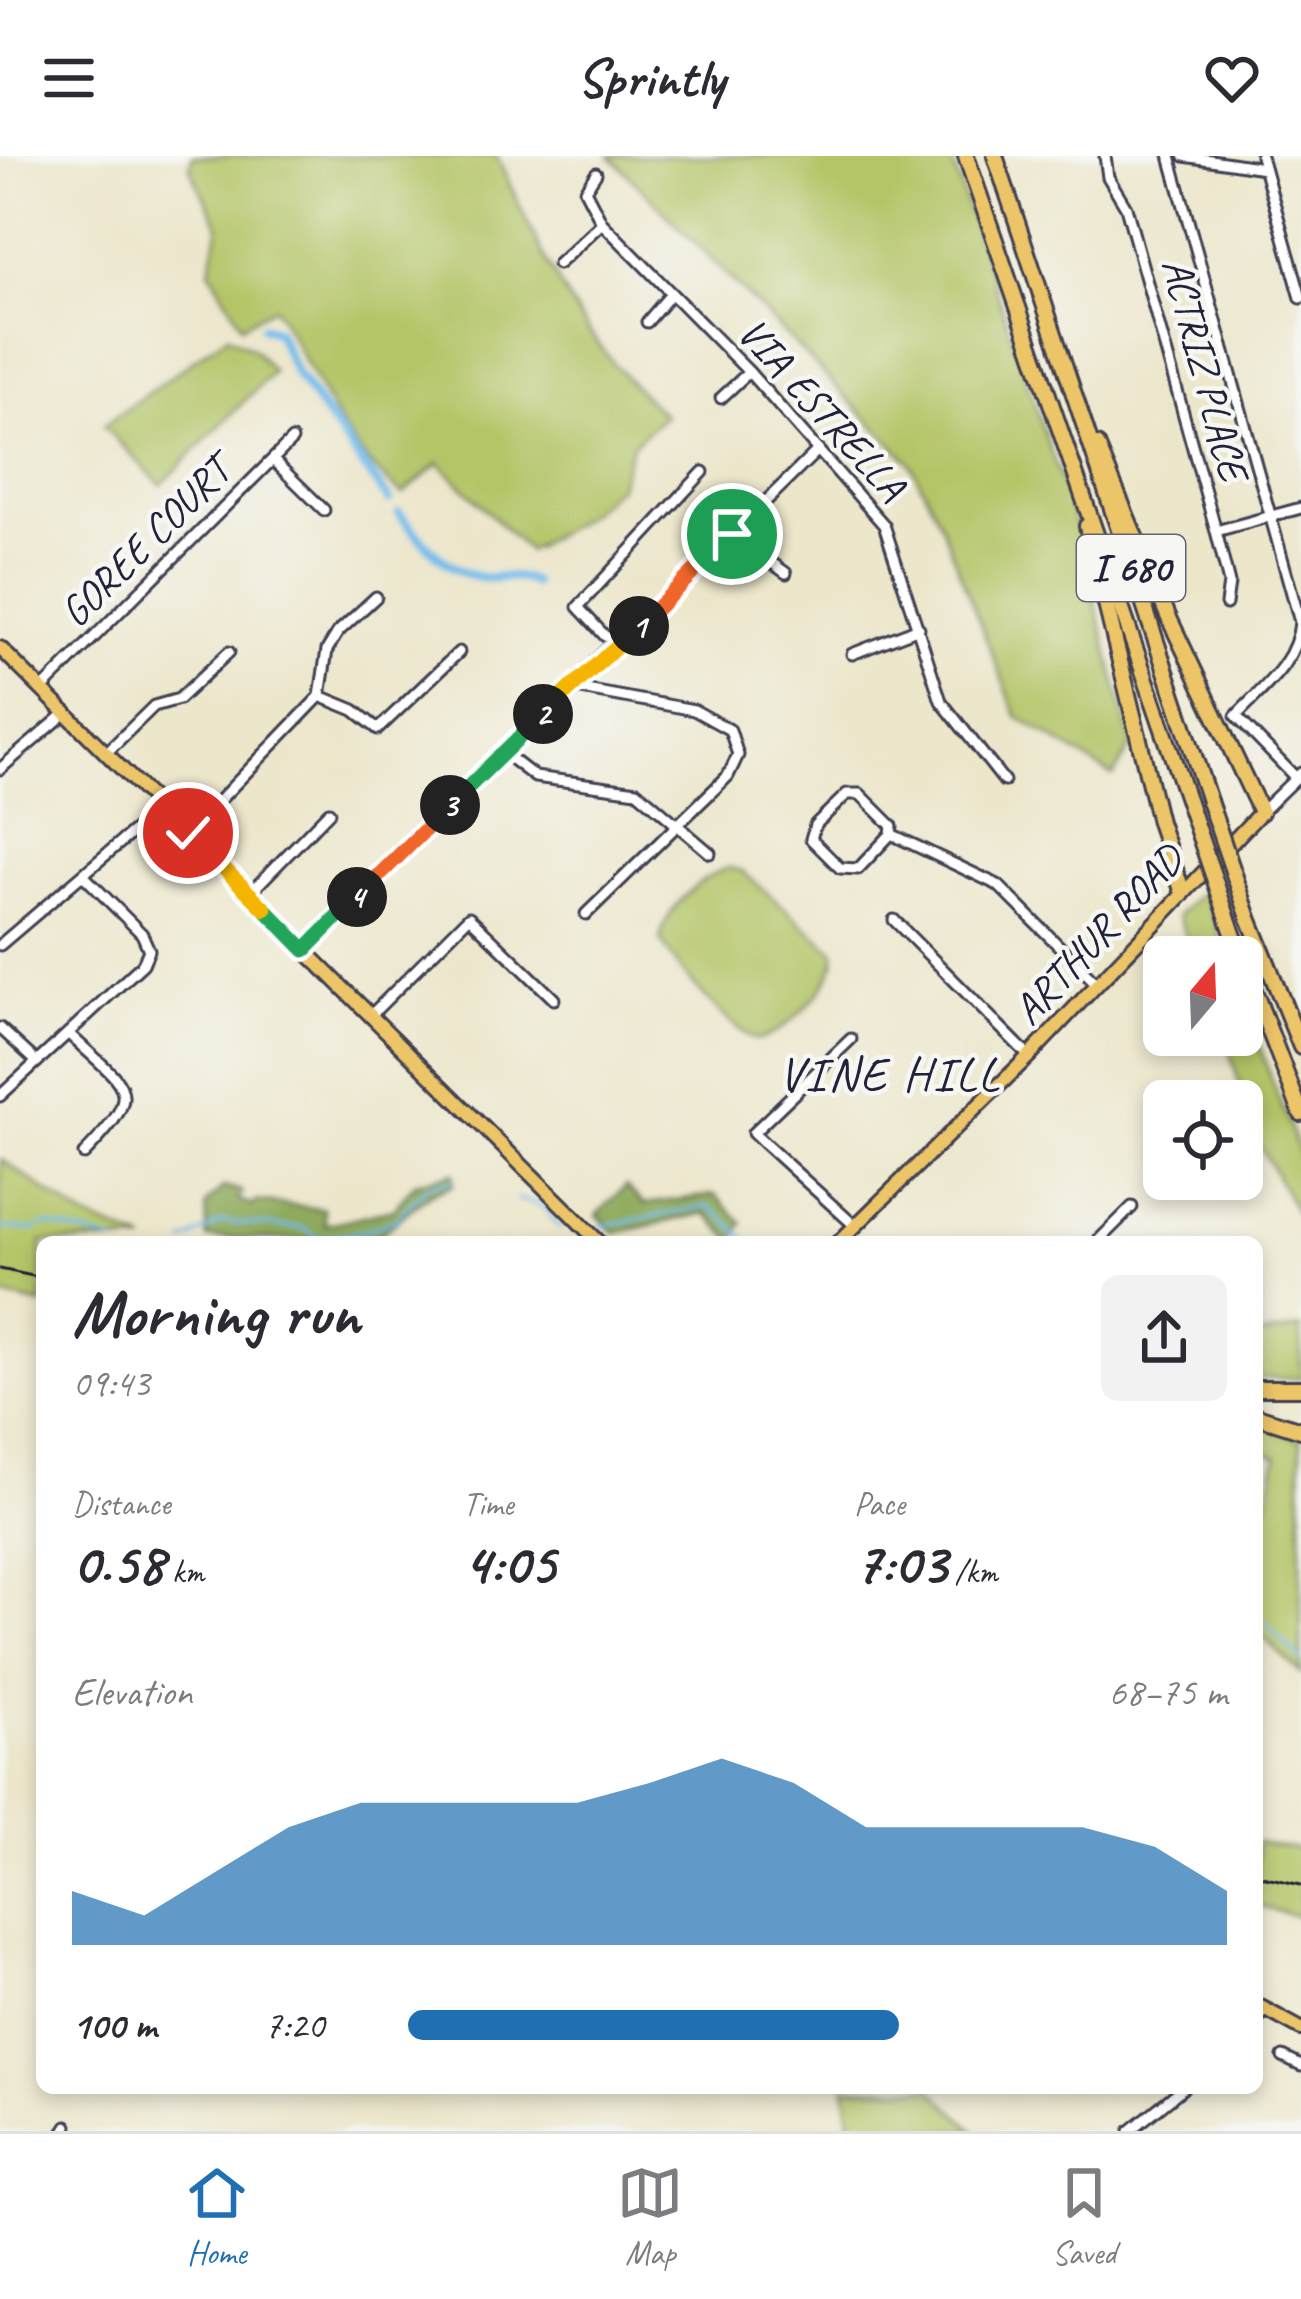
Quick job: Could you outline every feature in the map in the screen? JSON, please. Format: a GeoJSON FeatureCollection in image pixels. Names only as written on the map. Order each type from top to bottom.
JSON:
{"type":"FeatureCollection","features":[{"type":"Feature","properties":{"kind":"highway","name":"I 680"},"geometry":{"type":"LineString","coordinates":[[966,156],[1234,936]]}},
{"type":"Feature","properties":{"kind":"highway","name":"I 680"},"geometry":{"type":"LineString","coordinates":[[995,156],[1249,918],[1301,1047]]}},
{"type":"Feature","properties":{"kind":"highway"},"geometry":{"type":"LineString","coordinates":[[1070,388],[1234,764],[1262,812]]}},
{"type":"Feature","properties":{"kind":"highway"},"geometry":{"type":"LineString","coordinates":[[1083,491],[1094,560],[1166,845],[1183,892]]}},
{"type":"Feature","properties":{"kind":"highway","name":"I 680"},"geometry":{"type":"LineString","coordinates":[[1263,1013],[1301,1113]]}},
{"type":"Feature","properties":{"kind":"highway"},"geometry":{"type":"LineString","coordinates":[[1263,1388],[1301,1388]]}},
{"type":"Feature","properties":{"kind":"highway"},"geometry":{"type":"LineString","coordinates":[[1263,1418],[1301,1430]]}},
{"type":"Feature","properties":{"kind":"main road"},"geometry":{"type":"LineString","coordinates":[[0,648],[593,1236]]}},
{"type":"Feature","properties":{"kind":"main road","name":"ARTHUR ROAD"},"geometry":{"type":"LineString","coordinates":[[845,1236],[1029,1056],[1262,812]]}},
{"type":"Feature","properties":{"kind":"main road"},"geometry":{"type":"LineString","coordinates":[[1263,2013],[1301,2029]]}},
{"type":"Feature","properties":{"kind":"street","name":"ACTRIZ PLACE"},"geometry":{"type":"LineString","coordinates":[[1105,156],[1108,177],[1126,207],[1216,531],[1229,583],[1226,604]]}},
{"type":"Feature","properties":{"kind":"street"},"geometry":{"type":"LineString","coordinates":[[1170,156],[1300,622],[1298,646],[1236,716],[1299,776]]}},
{"type":"Feature","properties":{"kind":"street"},"geometry":{"type":"LineString","coordinates":[[1184,156],[1262,162],[1301,298]]}},
{"type":"Feature","properties":{"kind":"street"},"geometry":{"type":"LineString","coordinates":[[558,264],[602,223],[585,190],[596,173]]}},
{"type":"Feature","properties":{"kind":"street","name":"VIA ESTRELLA"},"geometry":{"type":"LineString","coordinates":[[602,223],[749,372],[884,525],[941,701],[1004,781]]}},
{"type":"Feature","properties":{"kind":"street"},"geometry":{"type":"LineString","coordinates":[[647,322],[671,294]]}},
{"type":"Feature","properties":{"kind":"street"},"geometry":{"type":"LineString","coordinates":[[721,398],[749,372]]}},
{"type":"Feature","properties":{"kind":"street","name":"GOREE COURT"},"geometry":{"type":"LineString","coordinates":[[43,688],[292,440]]}},
{"type":"Feature","properties":{"kind":"street"},"geometry":{"type":"LineString","coordinates":[[305,950],[818,450]]}},
{"type":"Feature","properties":{"kind":"street"},"geometry":{"type":"LineString","coordinates":[[274,461],[324,510]]}},
{"type":"Feature","properties":{"kind":"street"},"geometry":{"type":"LineString","coordinates":[[620,641],[604,636],[578,608],[703,472]]}},
{"type":"Feature","properties":{"kind":"street"},"geometry":{"type":"LineString","coordinates":[[1216,531],[1301,508]]}},
{"type":"Feature","properties":{"kind":"street"},"geometry":{"type":"LineString","coordinates":[[732,534],[787,573]]}},
{"type":"Feature","properties":{"kind":"street"},"geometry":{"type":"LineString","coordinates":[[188,833],[320,696],[327,650],[338,632],[376,597]]}},
{"type":"Feature","properties":{"kind":"street"},"geometry":{"type":"LineString","coordinates":[[852,654],[919,628]]}},
{"type":"Feature","properties":{"kind":"street"},"geometry":{"type":"LineString","coordinates":[[107,752],[154,706],[179,699],[229,652]]}},
{"type":"Feature","properties":{"kind":"street"},"geometry":{"type":"LineString","coordinates":[[320,696],[354,710],[378,729],[458,652]]}},
{"type":"Feature","properties":{"kind":"street"},"geometry":{"type":"LineString","coordinates":[[570,687],[694,710],[730,730],[738,755],[735,766],[586,914]]}},
{"type":"Feature","properties":{"kind":"street"},"geometry":{"type":"LineString","coordinates":[[0,769],[68,712]]}},
{"type":"Feature","properties":{"kind":"street"},"geometry":{"type":"LineString","coordinates":[[504,753],[535,777],[638,791],[710,853]]}},
{"type":"Feature","properties":{"kind":"street","name":"ARTHUR ROAD"},"geometry":{"type":"LineString","coordinates":[[1262,812],[1299,776]]}},
{"type":"Feature","properties":{"kind":"street"},"geometry":{"type":"LineString","coordinates":[[847,794],[860,794],[892,826],[891,834],[858,869],[840,868],[811,839],[815,825],[847,794]]}},
{"type":"Feature","properties":{"kind":"street"},"geometry":{"type":"LineString","coordinates":[[0,945],[161,806]]}},
{"type":"Feature","properties":{"kind":"street"},"geometry":{"type":"LineString","coordinates":[[249,893],[329,812]]}},
{"type":"Feature","properties":{"kind":"street"},"geometry":{"type":"LineString","coordinates":[[891,834],[998,885],[1097,984]]}},
{"type":"Feature","properties":{"kind":"street"},"geometry":{"type":"LineString","coordinates":[[0,1096],[143,964],[149,950],[142,934],[84,876]]}},
{"type":"Feature","properties":{"kind":"street"},"geometry":{"type":"LineString","coordinates":[[372,1014],[470,917],[554,999]]}},
{"type":"Feature","properties":{"kind":"street"},"geometry":{"type":"LineString","coordinates":[[894,920],[1029,1056]]}},
{"type":"Feature","properties":{"kind":"street"},"geometry":{"type":"LineString","coordinates":[[0,1028],[37,1062]]}},
{"type":"Feature","properties":{"kind":"street"},"geometry":{"type":"LineString","coordinates":[[70,1034],[122,1084],[126,1099],[121,1115],[84,1154]]}},
{"type":"Feature","properties":{"kind":"street"},"geometry":{"type":"LineString","coordinates":[[851,1039],[753,1133],[855,1226]]}},
{"type":"Feature","properties":{"kind":"street"},"geometry":{"type":"LineString","coordinates":[[1102,1236],[1132,1207]]}},
{"type":"Feature","properties":{"kind":"street"},"geometry":{"type":"LineString","coordinates":[[1282,2057],[1301,2066]]}},
{"type":"Feature","properties":{"kind":"street"},"geometry":{"type":"LineString","coordinates":[[1130,2131],[1176,2094]]}},
{"type":"Feature","properties":{"kind":"green space"},"geometry":{"type":"Polygon","coordinates":[[[192,156],[497,156],[566,296],[610,359],[665,415],[632,445],[619,486],[584,517],[528,551],[439,463],[403,494],[381,476],[345,432],[274,307],[242,325],[210,270],[219,226],[190,168],[192,156]]]}},
{"type":"Feature","properties":{"kind":"green space"},"geometry":{"type":"Polygon","coordinates":[[[610,156],[950,156],[1074,519],[1132,745],[1113,776],[1017,716],[937,515],[909,461],[610,156]]]}},
{"type":"Feature","properties":{"kind":"green space"},"geometry":{"type":"Polygon","coordinates":[[[228,335],[254,350],[273,372],[161,485],[103,426],[228,335]]]}},
{"type":"Feature","properties":{"kind":"green space"},"geometry":{"type":"Polygon","coordinates":[[[731,868],[742,871],[835,952],[828,978],[808,1005],[783,1027],[758,1040],[704,996],[661,939],[669,917],[686,895],[709,877],[731,868]]]}},
{"type":"Feature","properties":{"kind":"green space"},"geometry":{"type":"Polygon","coordinates":[[[1204,890],[1220,936],[1186,936],[1178,915],[1204,890]]]}},
{"type":"Feature","properties":{"kind":"green space"},"geometry":{"type":"Polygon","coordinates":[[[1231,1056],[1263,1056],[1301,1157],[1301,1222],[1263,1151],[1263,1080],[1238,1080],[1231,1056]]]}},
{"type":"Feature","properties":{"kind":"green space"},"geometry":{"type":"Polygon","coordinates":[[[1,1159],[83,1217],[131,1236],[36,1236],[36,1304],[0,1295],[1,1159]]]}},
{"type":"Feature","properties":{"kind":"green space"},"geometry":{"type":"Polygon","coordinates":[[[453,1173],[453,1185],[429,1194],[378,1236],[207,1236],[206,1204],[224,1187],[242,1192],[239,1200],[253,1206],[256,1201],[324,1209],[325,1225],[393,1209],[415,1183],[453,1173]]]}},
{"type":"Feature","properties":{"kind":"green space"},"geometry":{"type":"Polygon","coordinates":[[[626,1186],[644,1204],[715,1195],[743,1223],[736,1236],[728,1236],[706,1213],[615,1233],[597,1215],[626,1186]]]}},
{"type":"Feature","properties":{"kind":"green space"},"geometry":{"type":"Polygon","coordinates":[[[1301,1328],[1301,1378],[1263,1378],[1263,1335],[1301,1328]]]}},
{"type":"Feature","properties":{"kind":"green space"},"geometry":{"type":"Polygon","coordinates":[[[1263,1427],[1301,1439],[1301,1674],[1263,1637],[1263,1504],[1277,1456],[1263,1450],[1263,1427]]]}},
{"type":"Feature","properties":{"kind":"green space"},"geometry":{"type":"Polygon","coordinates":[[[1263,1843],[1301,1849],[1301,1917],[1263,1908],[1263,1843]]]}},
{"type":"Feature","properties":{"kind":"green space"},"geometry":{"type":"Polygon","coordinates":[[[846,2094],[936,2094],[975,2131],[852,2131],[846,2094]]]}},
{"type":"Feature","properties":{"kind":"waterway"},"geometry":{"type":"LineString","coordinates":[[263,327],[277,332],[297,376],[389,500]]}},
{"type":"Feature","properties":{"kind":"waterway"},"geometry":{"type":"LineString","coordinates":[[399,513],[436,554],[459,570],[533,583]]}},
{"type":"Feature","properties":{"kind":"waterway"},"geometry":{"type":"LineString","coordinates":[[331,1236],[395,1220],[427,1186],[452,1180]]}},
{"type":"Feature","properties":{"kind":"waterway"},"geometry":{"type":"LineString","coordinates":[[517,1199],[542,1206],[560,1229]]}},
{"type":"Feature","properties":{"kind":"waterway"},"geometry":{"type":"LineString","coordinates":[[601,1226],[709,1206],[743,1236]]}},
{"type":"Feature","properties":{"kind":"waterway"},"geometry":{"type":"LineString","coordinates":[[196,1236],[221,1222],[303,1228],[316,1236]]}},
{"type":"Feature","properties":{"kind":"waterway"},"geometry":{"type":"LineString","coordinates":[[0,1227],[34,1230],[46,1224],[92,1236]]}},
{"type":"Feature","properties":{"kind":"waterway"},"geometry":{"type":"LineString","coordinates":[[1263,1621],[1301,1660]]}},
{"type":"Feature","properties":{"kind":"railway"},"geometry":{"type":"LineString","coordinates":[[0,1269],[36,1277]]}},
{"type":"Feature","properties":{"kind":"railway"},"geometry":{"type":"LineString","coordinates":[[1263,1876],[1301,1885]]}},
{"type":"Feature","properties":{"kind":"district","name":"VINE HILL"},"geometry":{"type":"Point","coordinates":[890,1074]}},
{"type":"Feature","properties":{"kind":"route"},"geometry":{"type":"LineString","coordinates":[[188,833],[305,950],[607,650],[639,626],[732,534]]}}]}
